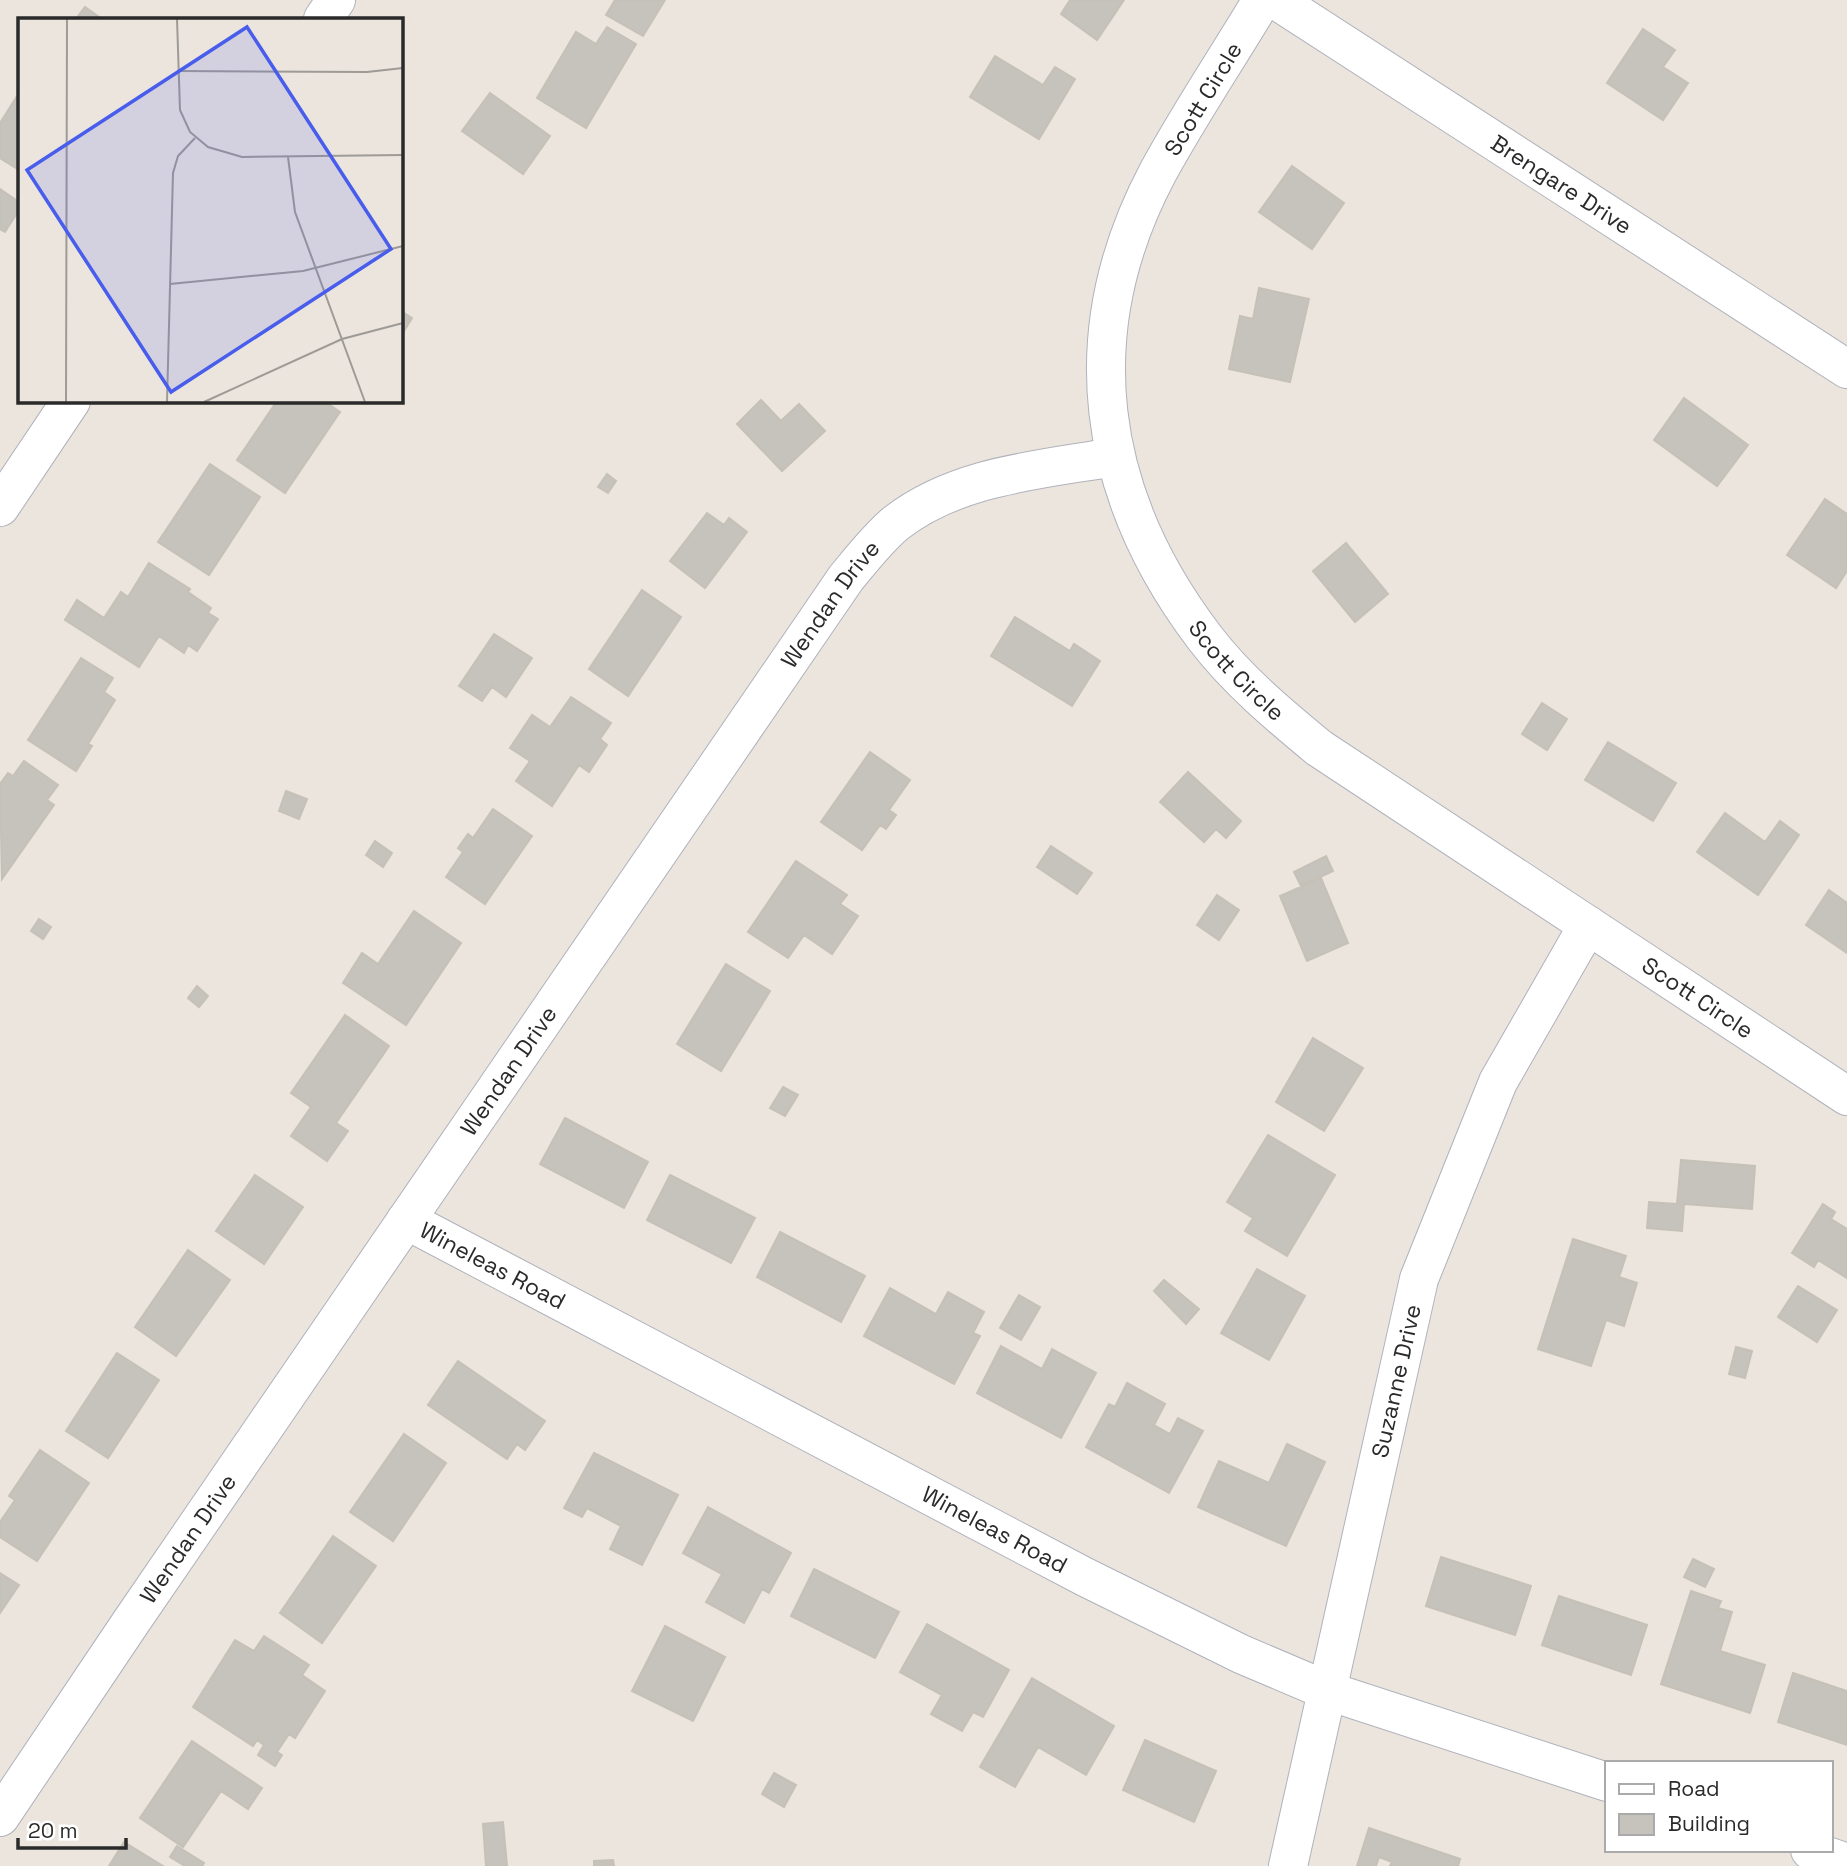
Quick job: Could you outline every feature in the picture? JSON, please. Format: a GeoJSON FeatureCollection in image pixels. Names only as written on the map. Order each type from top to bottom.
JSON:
{"type":"FeatureCollection","features":[{"type":"Feature","properties":{"kind":"street"},"geometry":{"type":"LineString","coordinates":[[324,18],[336,0]]}},
{"type":"Feature","properties":{"kind":"street","name":"Scott Circle"},"geometry":{"type":"LineString","coordinates":[[1262,0],[1158,174],[1111,299],[1105,356],[1105,404],[1114,457],[1154,560],[1206,640],[1245,681],[1319,748],[1847,1096]]}},
{"type":"Feature","properties":{"kind":"street","name":"Brengare Drive"},"geometry":{"type":"LineString","coordinates":[[1276,0],[1847,369]]}},
{"type":"Feature","properties":{"kind":"street"},"geometry":{"type":"LineString","coordinates":[[0,507],[70,402]]}},
{"type":"Feature","properties":{"kind":"street","name":"Wendan Drive"},"geometry":{"type":"LineString","coordinates":[[0,1817],[800,644],[869,550],[895,524],[921,507],[963,488],[997,477],[1114,457]]}},
{"type":"Feature","properties":{"kind":"street","name":"Suzanne Drive"},"geometry":{"type":"LineString","coordinates":[[1288,1866],[1419,1279],[1497,1082],[1588,925]]}},
{"type":"Feature","properties":{"kind":"street","name":"Wineleas Road"},"geometry":{"type":"LineString","coordinates":[[406,1220],[1085,1577],[1241,1654],[1328,1691],[1605,1781]]}},
{"type":"Feature","properties":{"kind":"street"},"geometry":{"type":"LineString","coordinates":[[1816,1852],[1847,1863]]}},
{"type":"Feature","properties":{"kind":"building"},"geometry":{"type":"Polygon","coordinates":[[[615,0],[665,0],[643,36],[606,15],[615,0]]]}},
{"type":"Feature","properties":{"kind":"building"},"geometry":{"type":"Polygon","coordinates":[[[1070,0],[1124,0],[1097,40],[1061,14],[1070,0]]]}},
{"type":"Feature","properties":{"kind":"building"},"geometry":{"type":"Polygon","coordinates":[[[85,7],[101,18],[77,18],[85,7]]]}},
{"type":"Feature","properties":{"kind":"building"},"geometry":{"type":"Polygon","coordinates":[[[607,27],[636,44],[586,128],[537,98],[576,32],[596,44],[607,27]]]}},
{"type":"Feature","properties":{"kind":"building"},"geometry":{"type":"Polygon","coordinates":[[[1643,29],[1675,50],[1663,67],[1688,83],[1663,120],[1607,83],[1643,29]]]}},
{"type":"Feature","properties":{"kind":"building"},"geometry":{"type":"Polygon","coordinates":[[[995,56],[1043,85],[1055,67],[1075,79],[1039,139],[970,97],[995,56]]]}},
{"type":"Feature","properties":{"kind":"building"},"geometry":{"type":"Polygon","coordinates":[[[490,93],[550,136],[523,174],[462,131],[490,93]]]}},
{"type":"Feature","properties":{"kind":"building"},"geometry":{"type":"Polygon","coordinates":[[[18,95],[18,169],[0,158],[0,123],[18,95]]]}},
{"type":"Feature","properties":{"kind":"building"},"geometry":{"type":"Polygon","coordinates":[[[1292,166],[1344,203],[1312,249],[1259,212],[1292,166]]]}},
{"type":"Feature","properties":{"kind":"building"},"geometry":{"type":"Polygon","coordinates":[[[0,189],[18,201],[18,212],[5,232],[0,229],[0,189]]]}},
{"type":"Feature","properties":{"kind":"building"},"geometry":{"type":"Polygon","coordinates":[[[1259,288],[1309,299],[1290,382],[1229,369],[1240,316],[1253,319],[1259,288]]]}},
{"type":"Feature","properties":{"kind":"building"},"geometry":{"type":"Polygon","coordinates":[[[402,312],[412,318],[402,334],[402,312]]]}},
{"type":"Feature","properties":{"kind":"building"},"geometry":{"type":"Polygon","coordinates":[[[1684,398],[1748,445],[1717,486],[1654,440],[1684,398]]]}},
{"type":"Feature","properties":{"kind":"building"},"geometry":{"type":"Polygon","coordinates":[[[761,400],[781,421],[799,404],[825,431],[782,471],[737,424],[761,400]]]}},
{"type":"Feature","properties":{"kind":"building"},"geometry":{"type":"Polygon","coordinates":[[[276,402],[325,402],[340,412],[285,493],[237,460],[276,402]]]}},
{"type":"Feature","properties":{"kind":"building"},"geometry":{"type":"Polygon","coordinates":[[[210,464],[260,497],[209,575],[158,542],[210,464]]]}},
{"type":"Feature","properties":{"kind":"building"},"geometry":{"type":"Polygon","coordinates":[[[607,474],[616,481],[608,493],[598,487],[607,474]]]}},
{"type":"Feature","properties":{"kind":"building"},"geometry":{"type":"Polygon","coordinates":[[[1825,499],[1847,514],[1847,571],[1836,588],[1787,555],[1825,499]]]}},
{"type":"Feature","properties":{"kind":"building"},"geometry":{"type":"Polygon","coordinates":[[[707,513],[724,525],[729,518],[747,532],[705,588],[670,561],[707,513]]]}},
{"type":"Feature","properties":{"kind":"building"},"geometry":{"type":"Polygon","coordinates":[[[1346,543],[1388,594],[1355,622],[1313,571],[1346,543]]]}},
{"type":"Feature","properties":{"kind":"building"},"geometry":{"type":"Polygon","coordinates":[[[149,563],[190,589],[188,592],[211,608],[208,613],[218,619],[197,651],[188,645],[184,653],[159,636],[139,667],[65,620],[77,600],[104,618],[121,592],[128,597],[149,563]]]}},
{"type":"Feature","properties":{"kind":"building"},"geometry":{"type":"Polygon","coordinates":[[[642,590],[681,617],[628,696],[589,669],[642,590]]]}},
{"type":"Feature","properties":{"kind":"building"},"geometry":{"type":"Polygon","coordinates":[[[1015,617],[1070,651],[1074,644],[1100,661],[1072,706],[991,656],[1015,617]]]}},
{"type":"Feature","properties":{"kind":"building"},"geometry":{"type":"Polygon","coordinates":[[[494,634],[532,658],[506,697],[492,687],[482,701],[459,686],[494,634]]]}},
{"type":"Feature","properties":{"kind":"building"},"geometry":{"type":"Polygon","coordinates":[[[81,658],[113,678],[104,692],[115,700],[88,744],[92,746],[76,771],[28,740],[81,658]]]}},
{"type":"Feature","properties":{"kind":"building"},"geometry":{"type":"Polygon","coordinates":[[[571,697],[611,723],[600,739],[607,745],[589,772],[579,765],[552,806],[516,781],[530,761],[510,748],[532,715],[550,727],[571,697]]]}},
{"type":"Feature","properties":{"kind":"building"},"geometry":{"type":"Polygon","coordinates":[[[1542,703],[1567,719],[1547,750],[1522,734],[1542,703]]]}},
{"type":"Feature","properties":{"kind":"building"},"geometry":{"type":"Polygon","coordinates":[[[1608,742],[1676,783],[1653,821],[1585,780],[1608,742]]]}},
{"type":"Feature","properties":{"kind":"building"},"geometry":{"type":"Polygon","coordinates":[[[870,752],[910,780],[889,810],[896,815],[886,829],[880,825],[862,850],[821,822],[870,752]]]}},
{"type":"Feature","properties":{"kind":"building"},"geometry":{"type":"Polygon","coordinates":[[[24,761],[58,785],[47,800],[54,805],[2,879],[0,784],[8,773],[13,776],[24,761]]]}},
{"type":"Feature","properties":{"kind":"building"},"geometry":{"type":"Polygon","coordinates":[[[1188,772],[1241,821],[1226,838],[1216,829],[1204,842],[1160,802],[1188,772]]]}},
{"type":"Feature","properties":{"kind":"building"},"geometry":{"type":"Polygon","coordinates":[[[286,791],[307,799],[299,819],[279,811],[286,791]]]}},
{"type":"Feature","properties":{"kind":"building"},"geometry":{"type":"Polygon","coordinates":[[[493,809],[532,836],[485,904],[446,877],[463,852],[458,848],[468,834],[473,838],[493,809]]]}},
{"type":"Feature","properties":{"kind":"building"},"geometry":{"type":"Polygon","coordinates":[[[1725,813],[1765,842],[1780,821],[1799,835],[1758,895],[1697,852],[1725,813]]]}},
{"type":"Feature","properties":{"kind":"building"},"geometry":{"type":"Polygon","coordinates":[[[375,841],[392,853],[383,867],[366,855],[375,841]]]}},
{"type":"Feature","properties":{"kind":"building"},"geometry":{"type":"Polygon","coordinates":[[[1051,846],[1092,873],[1077,894],[1037,867],[1051,846]]]}},
{"type":"Feature","properties":{"kind":"building"},"geometry":{"type":"Polygon","coordinates":[[[1326,856],[1333,871],[1301,886],[1294,872],[1326,856]]]}},
{"type":"Feature","properties":{"kind":"building"},"geometry":{"type":"Polygon","coordinates":[[[796,861],[847,895],[840,904],[858,916],[832,954],[804,935],[788,958],[748,932],[796,861]]]}},
{"type":"Feature","properties":{"kind":"building"},"geometry":{"type":"Polygon","coordinates":[[[1321,878],[1348,943],[1307,961],[1280,896],[1321,878]]]}},
{"type":"Feature","properties":{"kind":"building"},"geometry":{"type":"Polygon","coordinates":[[[1829,890],[1847,903],[1847,953],[1806,925],[1829,890]]]}},
{"type":"Feature","properties":{"kind":"building"},"geometry":{"type":"Polygon","coordinates":[[[1217,895],[1239,910],[1219,940],[1197,925],[1217,895]]]}},
{"type":"Feature","properties":{"kind":"building"},"geometry":{"type":"Polygon","coordinates":[[[414,911],[461,943],[406,1025],[343,983],[362,953],[378,964],[414,911]]]}},
{"type":"Feature","properties":{"kind":"building"},"geometry":{"type":"Polygon","coordinates":[[[39,919],[51,927],[43,939],[31,931],[39,919]]]}},
{"type":"Feature","properties":{"kind":"building"},"geometry":{"type":"Polygon","coordinates":[[[726,964],[770,991],[721,1071],[677,1044],[726,964]]]}},
{"type":"Feature","properties":{"kind":"building"},"geometry":{"type":"Polygon","coordinates":[[[197,986],[208,996],[199,1007],[188,998],[197,986]]]}},
{"type":"Feature","properties":{"kind":"building"},"geometry":{"type":"Polygon","coordinates":[[[345,1015],[389,1046],[336,1123],[348,1131],[327,1161],[291,1136],[311,1107],[291,1093],[345,1015]]]}},
{"type":"Feature","properties":{"kind":"building"},"geometry":{"type":"Polygon","coordinates":[[[1313,1038],[1363,1068],[1324,1131],[1276,1102],[1313,1038]]]}},
{"type":"Feature","properties":{"kind":"building"},"geometry":{"type":"Polygon","coordinates":[[[783,1087],[798,1095],[785,1116],[770,1108],[783,1087]]]}},
{"type":"Feature","properties":{"kind":"building"},"geometry":{"type":"Polygon","coordinates":[[[565,1118],[648,1162],[624,1208],[540,1164],[565,1118]]]}},
{"type":"Feature","properties":{"kind":"building"},"geometry":{"type":"Polygon","coordinates":[[[1268,1135],[1335,1175],[1287,1256],[1245,1231],[1253,1218],[1227,1202],[1268,1135]]]}},
{"type":"Feature","properties":{"kind":"building"},"geometry":{"type":"Polygon","coordinates":[[[1681,1160],[1755,1166],[1752,1209],[1684,1204],[1682,1231],[1647,1228],[1649,1202],[1677,1204],[1681,1160]]]}},
{"type":"Feature","properties":{"kind":"building"},"geometry":{"type":"Polygon","coordinates":[[[255,1175],[303,1207],[264,1264],[216,1231],[255,1175]]]}},
{"type":"Feature","properties":{"kind":"building"},"geometry":{"type":"Polygon","coordinates":[[[670,1175],[755,1218],[731,1263],[647,1220],[670,1175]]]}},
{"type":"Feature","properties":{"kind":"building"},"geometry":{"type":"Polygon","coordinates":[[[1823,1204],[1835,1212],[1831,1219],[1847,1229],[1847,1278],[1818,1260],[1814,1267],[1792,1253],[1823,1204]]]}},
{"type":"Feature","properties":{"kind":"building"},"geometry":{"type":"Polygon","coordinates":[[[780,1232],[865,1276],[841,1322],[757,1277],[780,1232]]]}},
{"type":"Feature","properties":{"kind":"building"},"geometry":{"type":"Polygon","coordinates":[[[1573,1239],[1626,1256],[1619,1277],[1637,1283],[1624,1326],[1606,1320],[1591,1366],[1538,1349],[1573,1239]]]}},
{"type":"Feature","properties":{"kind":"building"},"geometry":{"type":"Polygon","coordinates":[[[188,1250],[230,1280],[176,1356],[135,1327],[188,1250]]]}},
{"type":"Feature","properties":{"kind":"building"},"geometry":{"type":"Polygon","coordinates":[[[1257,1269],[1305,1296],[1269,1360],[1221,1333],[1257,1269]]]}},
{"type":"Feature","properties":{"kind":"building"},"geometry":{"type":"Polygon","coordinates":[[[1164,1280],[1199,1309],[1186,1324],[1154,1291],[1164,1280]]]}},
{"type":"Feature","properties":{"kind":"building"},"geometry":{"type":"Polygon","coordinates":[[[1798,1286],[1837,1310],[1817,1342],[1778,1317],[1798,1286]]]}},
{"type":"Feature","properties":{"kind":"building"},"geometry":{"type":"Polygon","coordinates":[[[890,1288],[936,1314],[948,1292],[984,1312],[973,1333],[980,1336],[954,1384],[864,1336],[890,1288]]]}},
{"type":"Feature","properties":{"kind":"building"},"geometry":{"type":"Polygon","coordinates":[[[1019,1295],[1040,1307],[1021,1340],[1000,1328],[1019,1295]]]}},
{"type":"Feature","properties":{"kind":"building"},"geometry":{"type":"Polygon","coordinates":[[[1001,1346],[1042,1369],[1052,1349],[1096,1373],[1061,1438],[977,1393],[1001,1346]]]}},
{"type":"Feature","properties":{"kind":"building"},"geometry":{"type":"Polygon","coordinates":[[[1736,1347],[1752,1351],[1745,1378],[1729,1374],[1736,1347]]]}},
{"type":"Feature","properties":{"kind":"building"},"geometry":{"type":"Polygon","coordinates":[[[117,1353],[159,1380],[108,1458],[66,1431],[117,1353]]]}},
{"type":"Feature","properties":{"kind":"building"},"geometry":{"type":"Polygon","coordinates":[[[458,1361],[545,1421],[525,1450],[517,1444],[507,1459],[428,1405],[458,1361]]]}},
{"type":"Feature","properties":{"kind":"building"},"geometry":{"type":"Polygon","coordinates":[[[1127,1383],[1165,1404],[1154,1425],[1170,1434],[1178,1418],[1203,1431],[1169,1493],[1086,1447],[1109,1404],[1115,1407],[1127,1383]]]}},
{"type":"Feature","properties":{"kind":"building"},"geometry":{"type":"Polygon","coordinates":[[[404,1434],[446,1463],[393,1541],[350,1512],[404,1434]]]}},
{"type":"Feature","properties":{"kind":"building"},"geometry":{"type":"Polygon","coordinates":[[[1287,1444],[1325,1462],[1286,1546],[1198,1507],[1219,1461],[1269,1483],[1287,1444]]]}},
{"type":"Feature","properties":{"kind":"building"},"geometry":{"type":"Polygon","coordinates":[[[40,1450],[89,1483],[37,1561],[0,1537],[0,1522],[15,1500],[9,1496],[40,1450]]]}},
{"type":"Feature","properties":{"kind":"building"},"geometry":{"type":"Polygon","coordinates":[[[594,1453],[678,1495],[642,1565],[610,1549],[621,1526],[587,1508],[582,1517],[564,1508],[594,1453]]]}},
{"type":"Feature","properties":{"kind":"building"},"geometry":{"type":"Polygon","coordinates":[[[708,1507],[791,1553],[769,1593],[762,1589],[744,1623],[706,1602],[722,1574],[683,1553],[708,1507]]]}},
{"type":"Feature","properties":{"kind":"building"},"geometry":{"type":"Polygon","coordinates":[[[333,1536],[376,1566],[322,1643],[280,1613],[333,1536]]]}},
{"type":"Feature","properties":{"kind":"building"},"geometry":{"type":"Polygon","coordinates":[[[1441,1557],[1531,1586],[1515,1635],[1426,1606],[1441,1557]]]}},
{"type":"Feature","properties":{"kind":"building"},"geometry":{"type":"Polygon","coordinates":[[[1693,1559],[1714,1569],[1705,1587],[1684,1577],[1693,1559]]]}},
{"type":"Feature","properties":{"kind":"building"},"geometry":{"type":"Polygon","coordinates":[[[814,1569],[899,1612],[875,1658],[791,1616],[814,1569]]]}},
{"type":"Feature","properties":{"kind":"building"},"geometry":{"type":"Polygon","coordinates":[[[0,1573],[19,1585],[0,1613],[0,1573]]]}},
{"type":"Feature","properties":{"kind":"building"},"geometry":{"type":"Polygon","coordinates":[[[1691,1591],[1721,1601],[1718,1608],[1732,1612],[1720,1651],[1765,1665],[1750,1713],[1661,1684],[1691,1591]]]}},
{"type":"Feature","properties":{"kind":"building"},"geometry":{"type":"Polygon","coordinates":[[[1559,1596],[1647,1625],[1631,1675],[1542,1645],[1559,1596]]]}},
{"type":"Feature","properties":{"kind":"building"},"geometry":{"type":"Polygon","coordinates":[[[927,1624],[1009,1670],[983,1717],[973,1712],[962,1731],[931,1714],[942,1695],[900,1672],[927,1624]]]}},
{"type":"Feature","properties":{"kind":"building"},"geometry":{"type":"Polygon","coordinates":[[[665,1626],[725,1657],[693,1721],[632,1691],[665,1626]]]}},
{"type":"Feature","properties":{"kind":"building"},"geometry":{"type":"Polygon","coordinates":[[[264,1636],[309,1665],[302,1675],[325,1691],[295,1738],[289,1734],[277,1752],[282,1755],[275,1766],[258,1755],[264,1745],[257,1740],[253,1746],[193,1707],[235,1640],[254,1651],[264,1636]]]}},
{"type":"Feature","properties":{"kind":"building"},"geometry":{"type":"Polygon","coordinates":[[[1793,1673],[1847,1691],[1847,1745],[1778,1722],[1793,1673]]]}},
{"type":"Feature","properties":{"kind":"building"},"geometry":{"type":"Polygon","coordinates":[[[1032,1678],[1114,1726],[1086,1775],[1038,1747],[1015,1787],[980,1767],[1032,1678]]]}},
{"type":"Feature","properties":{"kind":"building"},"geometry":{"type":"Polygon","coordinates":[[[1145,1740],[1216,1771],[1194,1822],[1123,1790],[1145,1740]]]}},
{"type":"Feature","properties":{"kind":"building"},"geometry":{"type":"Polygon","coordinates":[[[192,1741],[262,1788],[248,1809],[221,1791],[183,1847],[140,1818],[192,1741]]]}},
{"type":"Feature","properties":{"kind":"building"},"geometry":{"type":"Polygon","coordinates":[[[774,1773],[796,1785],[784,1807],[762,1794],[774,1773]]]}},
{"type":"Feature","properties":{"kind":"building"},"geometry":{"type":"Polygon","coordinates":[[[503,1822],[507,1866],[486,1866],[483,1824],[503,1822]]]}},
{"type":"Feature","properties":{"kind":"building"},"geometry":{"type":"Polygon","coordinates":[[[1369,1828],[1460,1859],[1458,1866],[1390,1866],[1392,1862],[1379,1857],[1376,1866],[1357,1866],[1369,1828]]]}},
{"type":"Feature","properties":{"kind":"building"},"geometry":{"type":"Polygon","coordinates":[[[124,1842],[163,1866],[109,1866],[124,1842]]]}},
{"type":"Feature","properties":{"kind":"building"},"geometry":{"type":"Polygon","coordinates":[[[177,1846],[204,1863],[202,1866],[185,1866],[170,1857],[177,1846]]]}},
{"type":"Feature","properties":{"kind":"building"},"geometry":{"type":"Polygon","coordinates":[[[613,1860],[614,1866],[594,1866],[594,1861],[613,1860]]]}}]}
